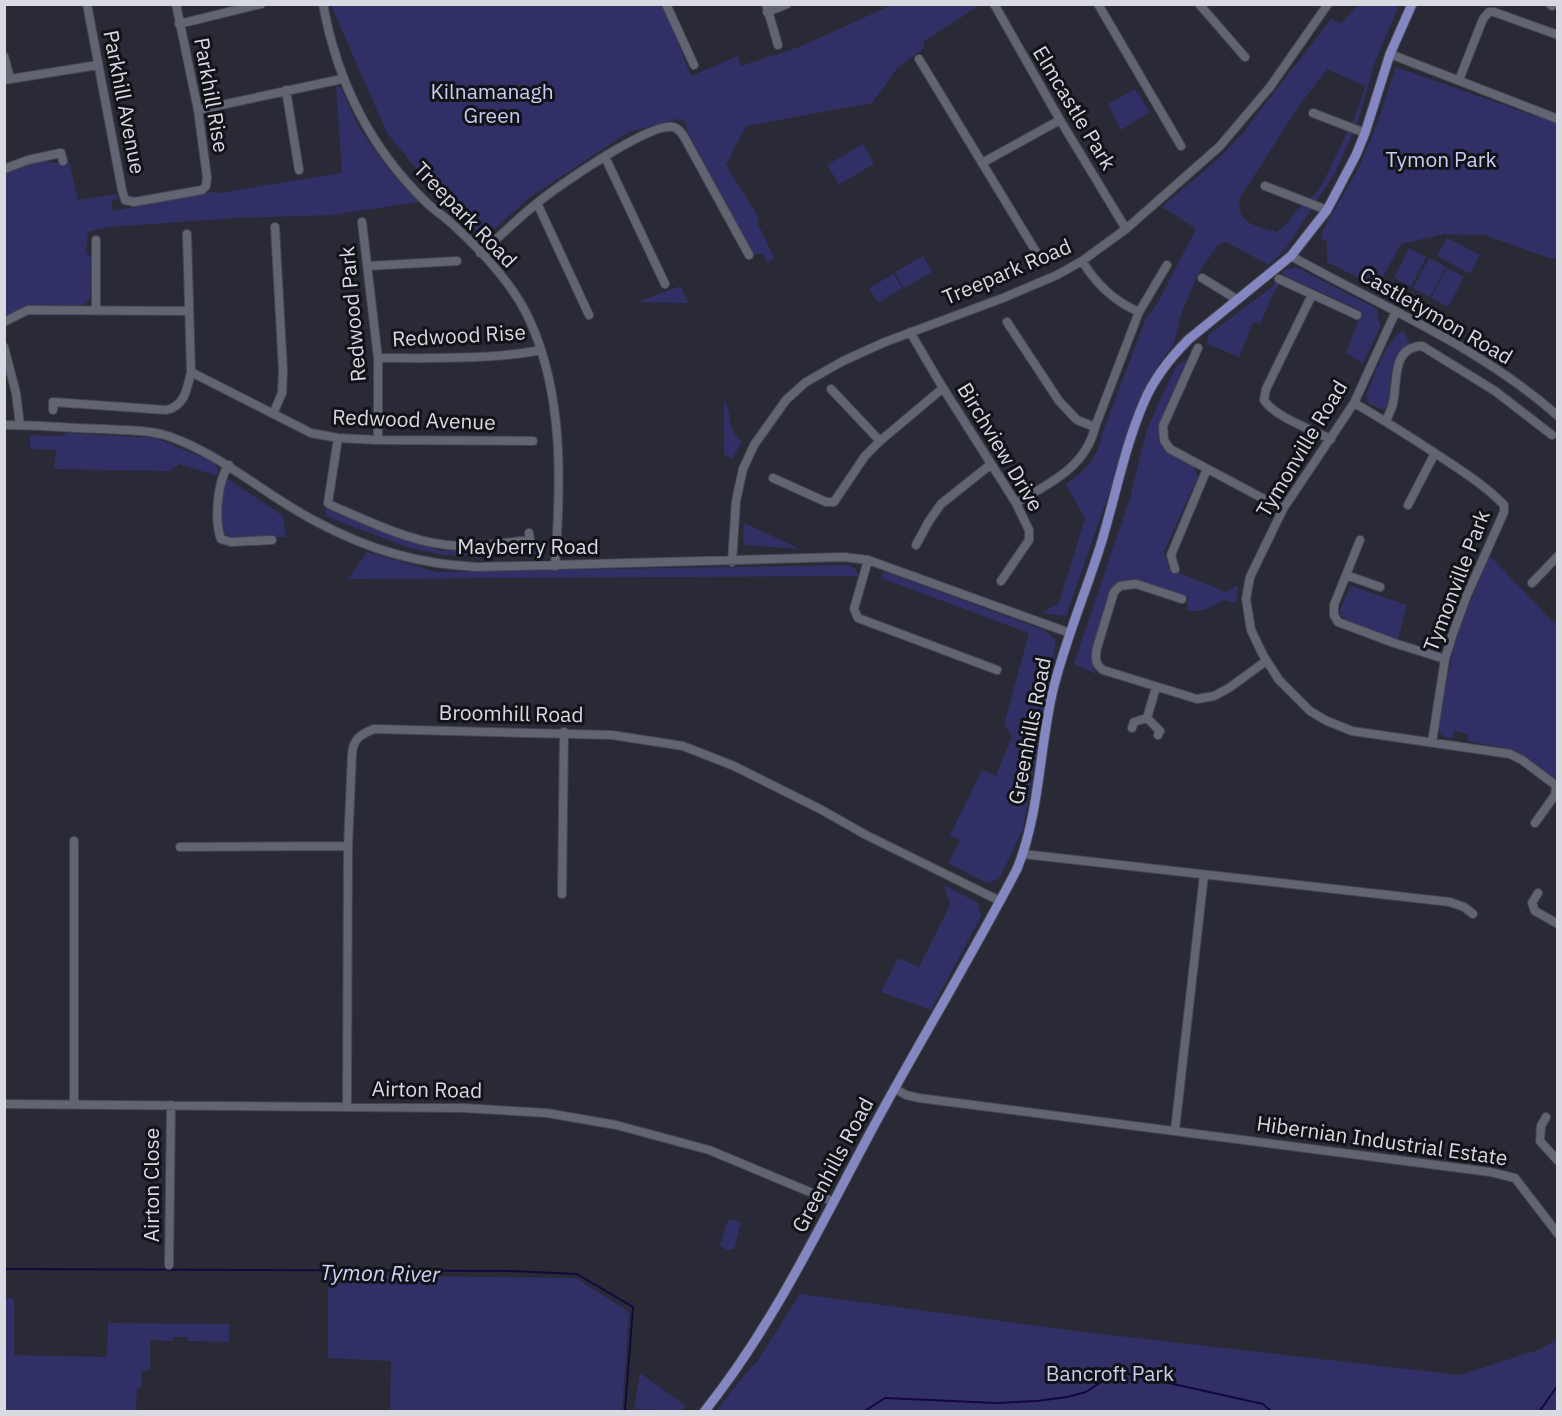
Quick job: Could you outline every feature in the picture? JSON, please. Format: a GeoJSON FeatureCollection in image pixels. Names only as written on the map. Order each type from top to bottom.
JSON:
{"type":"FeatureCollection","features":[{"type":"Feature","properties":{"kind":"main road","name":"Greenhills Road"},"geometry":{"type":"LineString","coordinates":[[704,1412],[754,1343],[1000,901],[1023,854],[1032,816],[1043,738],[1053,690],[1111,513],[1144,401],[1162,369],[1175,353],[1291,256],[1327,210],[1346,177],[1365,133],[1390,54],[1413,4]]}},
{"type":"Feature","properties":{"kind":"street","name":"Parkhill Avenue"},"geometry":{"type":"LineString","coordinates":[[87,4],[124,202],[202,190]]}},
{"type":"Feature","properties":{"kind":"street","name":"Parkhill Rise"},"geometry":{"type":"LineString","coordinates":[[176,4],[198,110],[207,177],[206,186],[202,190]]}},
{"type":"Feature","properties":{"kind":"street"},"geometry":{"type":"LineString","coordinates":[[179,24],[261,4]]}},
{"type":"Feature","properties":{"kind":"street","name":"Treepark Road"},"geometry":{"type":"LineString","coordinates":[[323,4],[342,79],[379,147],[426,202],[451,223],[480,253],[512,290],[529,319],[541,350],[552,394],[559,441],[555,566]]}},
{"type":"Feature","properties":{"kind":"street"},"geometry":{"type":"LineString","coordinates":[[666,4],[694,65]]}},
{"type":"Feature","properties":{"kind":"street"},"geometry":{"type":"LineString","coordinates":[[778,45],[766,8],[787,4]]}},
{"type":"Feature","properties":{"kind":"street","name":"Elmcastle Park"},"geometry":{"type":"LineString","coordinates":[[994,4],[1059,120],[1126,229]]}},
{"type":"Feature","properties":{"kind":"street"},"geometry":{"type":"LineString","coordinates":[[1199,4],[1245,57]]}},
{"type":"Feature","properties":{"kind":"street","name":"Treepark Road"},"geometry":{"type":"LineString","coordinates":[[732,562],[736,501],[743,470],[754,445],[786,400],[806,382],[843,361],[910,332],[1003,298],[1057,275],[1082,261],[1126,229],[1220,146],[1270,87],[1328,4]]}},
{"type":"Feature","properties":{"kind":"street"},"geometry":{"type":"LineString","coordinates":[[1100,5],[1181,146]]}},
{"type":"Feature","properties":{"kind":"street"},"geometry":{"type":"LineString","coordinates":[[1459,80],[1483,19],[1489,12],[1557,35]]}},
{"type":"Feature","properties":{"kind":"street"},"geometry":{"type":"LineString","coordinates":[[1390,54],[1557,119]]}},
{"type":"Feature","properties":{"kind":"street"},"geometry":{"type":"LineString","coordinates":[[4,56],[7,79],[98,65]]}},
{"type":"Feature","properties":{"kind":"street"},"geometry":{"type":"LineString","coordinates":[[919,59],[1038,255]]}},
{"type":"Feature","properties":{"kind":"street"},"geometry":{"type":"LineString","coordinates":[[198,110],[342,79]]}},
{"type":"Feature","properties":{"kind":"street"},"geometry":{"type":"LineString","coordinates":[[286,90],[299,170]]}},
{"type":"Feature","properties":{"kind":"street"},"geometry":{"type":"LineString","coordinates":[[1313,114],[1365,133]]}},
{"type":"Feature","properties":{"kind":"street"},"geometry":{"type":"LineString","coordinates":[[982,164],[1059,120]]}},
{"type":"Feature","properties":{"kind":"street"},"geometry":{"type":"LineString","coordinates":[[480,253],[537,203],[605,157],[630,141],[662,128],[673,127],[688,144],[749,255]]}},
{"type":"Feature","properties":{"kind":"street"},"geometry":{"type":"LineString","coordinates":[[4,169],[28,160],[61,153],[63,161]]}},
{"type":"Feature","properties":{"kind":"street"},"geometry":{"type":"LineString","coordinates":[[605,157],[664,284]]}},
{"type":"Feature","properties":{"kind":"street"},"geometry":{"type":"LineString","coordinates":[[1265,186],[1327,210]]}},
{"type":"Feature","properties":{"kind":"street"},"geometry":{"type":"LineString","coordinates":[[537,203],[589,315]]}},
{"type":"Feature","properties":{"kind":"street","name":"Redwood Park"},"geometry":{"type":"LineString","coordinates":[[362,222],[378,358],[378,440]]}},
{"type":"Feature","properties":{"kind":"street"},"geometry":{"type":"LineString","coordinates":[[273,414],[282,393],[283,370],[275,227]]}},
{"type":"Feature","properties":{"kind":"street"},"geometry":{"type":"LineString","coordinates":[[53,410],[53,402],[166,410],[175,408],[182,401],[190,372],[188,234]]}},
{"type":"Feature","properties":{"kind":"street"},"geometry":{"type":"LineString","coordinates":[[96,240],[96,311]]}},
{"type":"Feature","properties":{"kind":"street","name":"Castletymon Road"},"geometry":{"type":"LineString","coordinates":[[1291,256],[1446,337],[1497,369],[1557,416]]}},
{"type":"Feature","properties":{"kind":"street"},"geometry":{"type":"LineString","coordinates":[[367,266],[457,261]]}},
{"type":"Feature","properties":{"kind":"street"},"geometry":{"type":"LineString","coordinates":[[1082,261],[1095,281],[1109,294],[1122,305],[1139,312]]}},
{"type":"Feature","properties":{"kind":"street"},"geometry":{"type":"LineString","coordinates":[[1016,503],[1070,470],[1088,448],[1139,312],[1167,265]]}},
{"type":"Feature","properties":{"kind":"street"},"geometry":{"type":"LineString","coordinates":[[1202,278],[1238,300]]}},
{"type":"Feature","properties":{"kind":"street"},"geometry":{"type":"LineString","coordinates":[[1279,279],[1357,315]]}},
{"type":"Feature","properties":{"kind":"street"},"geometry":{"type":"LineString","coordinates":[[1312,295],[1266,389],[1264,400],[1268,406],[1283,415],[1331,439]]}},
{"type":"Feature","properties":{"kind":"street"},"geometry":{"type":"LineString","coordinates":[[4,322],[28,310],[188,311]]}},
{"type":"Feature","properties":{"kind":"street","name":"Tymonville Road"},"geometry":{"type":"LineString","coordinates":[[1396,311],[1354,403],[1283,509],[1250,578],[1246,599],[1251,630],[1266,661],[1279,680],[1310,711],[1327,721],[1352,731],[1510,754],[1557,787]]}},
{"type":"Feature","properties":{"kind":"street"},"geometry":{"type":"LineString","coordinates":[[1007,322],[1059,401],[1077,420],[1095,427]]}},
{"type":"Feature","properties":{"kind":"street","name":"Birchview Drive"},"geometry":{"type":"LineString","coordinates":[[910,332],[990,465],[1016,503],[1029,530],[1029,540],[1001,581]]}},
{"type":"Feature","properties":{"kind":"street"},"geometry":{"type":"LineString","coordinates":[[1386,421],[1393,406],[1398,366],[1406,351],[1413,346],[1422,346],[1437,353],[1495,391],[1551,435]]}},
{"type":"Feature","properties":{"kind":"street"},"geometry":{"type":"LineString","coordinates":[[4,348],[16,393],[20,425]]}},
{"type":"Feature","properties":{"kind":"street"},"geometry":{"type":"LineString","coordinates":[[1198,348],[1164,426],[1164,440],[1170,449],[1283,509]]}},
{"type":"Feature","properties":{"kind":"street","name":"Redwood Rise"},"geometry":{"type":"LineString","coordinates":[[378,358],[460,357],[541,350]]}},
{"type":"Feature","properties":{"kind":"street","name":"Redwood Avenue"},"geometry":{"type":"LineString","coordinates":[[190,372],[311,433],[338,438],[378,440],[533,441]]}},
{"type":"Feature","properties":{"kind":"street"},"geometry":{"type":"LineString","coordinates":[[773,478],[826,502],[834,502],[865,456],[943,388]]}},
{"type":"Feature","properties":{"kind":"street"},"geometry":{"type":"LineString","coordinates":[[831,389],[880,441]]}},
{"type":"Feature","properties":{"kind":"street","name":"Tymonville Park"},"geometry":{"type":"LineString","coordinates":[[1354,403],[1435,453],[1477,482],[1504,505],[1504,512],[1467,595],[1445,659],[1432,742]]}},
{"type":"Feature","properties":{"kind":"street","name":"Mayberry Road"},"geometry":{"type":"LineString","coordinates":[[4,425],[152,432],[182,442],[229,465],[316,522],[364,544],[422,562],[477,567],[844,558],[868,560],[1070,633]]}},
{"type":"Feature","properties":{"kind":"street"},"geometry":{"type":"LineString","coordinates":[[338,438],[328,503],[333,507],[402,534],[459,546],[530,540],[529,533]]}},
{"type":"Feature","properties":{"kind":"street"},"geometry":{"type":"LineString","coordinates":[[1408,505],[1435,453]]}},
{"type":"Feature","properties":{"kind":"street"},"geometry":{"type":"LineString","coordinates":[[229,465],[220,482],[217,530],[221,539],[231,542],[272,540]]}},
{"type":"Feature","properties":{"kind":"street"},"geometry":{"type":"LineString","coordinates":[[916,545],[941,504],[990,465]]}},
{"type":"Feature","properties":{"kind":"street"},"geometry":{"type":"LineString","coordinates":[[1175,569],[1171,555],[1207,469]]}},
{"type":"Feature","properties":{"kind":"street"},"geometry":{"type":"LineString","coordinates":[[1360,540],[1334,605],[1334,615],[1338,622],[1445,659]]}},
{"type":"Feature","properties":{"kind":"street"},"geometry":{"type":"LineString","coordinates":[[1532,583],[1557,556]]}},
{"type":"Feature","properties":{"kind":"street"},"geometry":{"type":"LineString","coordinates":[[868,560],[854,609],[858,618],[997,670]]}},
{"type":"Feature","properties":{"kind":"street"},"geometry":{"type":"LineString","coordinates":[[1346,575],[1380,587]]}},
{"type":"Feature","properties":{"kind":"street"},"geometry":{"type":"LineString","coordinates":[[1182,599],[1136,584],[1120,586],[1114,592],[1097,648],[1095,658],[1097,665],[1103,670],[1197,699],[1214,696],[1234,685],[1266,661]]}},
{"type":"Feature","properties":{"kind":"street"},"geometry":{"type":"LineString","coordinates":[[1147,718],[1156,687]]}},
{"type":"Feature","properties":{"kind":"street"},"geometry":{"type":"LineString","coordinates":[[1132,728],[1134,722],[1147,718]]}},
{"type":"Feature","properties":{"kind":"street"},"geometry":{"type":"LineString","coordinates":[[1147,718],[1160,731],[1158,735]]}},
{"type":"Feature","properties":{"kind":"street","name":"Broomhill Road"},"geometry":{"type":"LineString","coordinates":[[347,1106],[348,846],[352,751],[360,734],[374,729],[564,732],[640,738],[683,746],[734,766],[1000,901]]}},
{"type":"Feature","properties":{"kind":"street"},"geometry":{"type":"LineString","coordinates":[[562,894],[564,732]]}},
{"type":"Feature","properties":{"kind":"street"},"geometry":{"type":"LineString","coordinates":[[1535,822],[1555,795],[1557,787]]}},
{"type":"Feature","properties":{"kind":"street"},"geometry":{"type":"LineString","coordinates":[[74,1105],[75,842]]}},
{"type":"Feature","properties":{"kind":"street"},"geometry":{"type":"LineString","coordinates":[[180,847],[348,846]]}},
{"type":"Feature","properties":{"kind":"street"},"geometry":{"type":"LineString","coordinates":[[1023,854],[1450,902],[1464,907],[1473,914]]}},
{"type":"Feature","properties":{"kind":"street"},"geometry":{"type":"LineString","coordinates":[[1175,1130],[1204,875]]}},
{"type":"Feature","properties":{"kind":"street"},"geometry":{"type":"LineString","coordinates":[[1538,893],[1532,903],[1536,911],[1557,924]]}},
{"type":"Feature","properties":{"kind":"street","name":"Hibernian Industrial Estate"},"geometry":{"type":"LineString","coordinates":[[894,1088],[906,1095],[919,1098],[1490,1172],[1515,1178],[1557,1234]]}},
{"type":"Feature","properties":{"kind":"street","name":"Airton Road"},"geometry":{"type":"LineString","coordinates":[[4,1104],[347,1106],[508,1109],[547,1113],[616,1125],[709,1150],[834,1202]]}},
{"type":"Feature","properties":{"kind":"street","name":"Airton Close"},"geometry":{"type":"LineString","coordinates":[[169,1265],[171,1106]]}},
{"type":"Feature","properties":{"kind":"street"},"geometry":{"type":"LineString","coordinates":[[1546,1117],[1541,1126],[1540,1141],[1557,1161]]}},
{"type":"Feature","properties":{"kind":"green space","name":"Kilnamanagh Green"},"geometry":{"type":"Polygon","coordinates":[[[331,5],[664,5],[691,76],[738,56],[741,66],[799,47],[892,5],[980,5],[923,42],[924,48],[897,68],[872,103],[746,126],[726,165],[759,218],[757,222],[774,258],[768,262],[762,253],[754,255],[687,131],[685,121],[678,119],[627,133],[529,198],[484,238],[438,195],[387,133],[331,5]]]}},
{"type":"Feature","properties":{"kind":"green space"},"geometry":{"type":"Polygon","coordinates":[[[1359,5],[1399,5],[1375,62],[1357,124],[1335,173],[1286,248],[1269,265],[1226,242],[1218,245],[1200,270],[1181,314],[1174,343],[1149,379],[1066,616],[1041,613],[1059,603],[1085,519],[1066,484],[1085,469],[1098,450],[1146,318],[1157,304],[1196,229],[1162,207],[1220,157],[1242,134],[1331,19],[1341,23],[1359,5]],[[1327,69],[1298,107],[1240,198],[1239,207],[1244,219],[1276,232],[1285,226],[1297,210],[1320,189],[1356,114],[1365,86],[1327,69]]]}},
{"type":"Feature","properties":{"kind":"green space","name":"Tymon Park"},"geometry":{"type":"Polygon","coordinates":[[[1396,67],[1532,115],[1557,121],[1557,258],[1549,258],[1484,235],[1444,234],[1401,244],[1377,287],[1327,262],[1327,242],[1322,239],[1322,232],[1359,167],[1376,127],[1396,67]]]}},
{"type":"Feature","properties":{"kind":"green space"},"geometry":{"type":"Polygon","coordinates":[[[336,86],[341,88],[359,128],[387,167],[419,202],[331,215],[236,218],[109,227],[88,232],[86,253],[91,256],[90,299],[84,305],[31,305],[5,316],[4,172],[44,161],[55,163],[69,161],[78,200],[117,194],[117,199],[111,201],[113,211],[211,192],[219,193],[342,173],[336,86]]]}},
{"type":"Feature","properties":{"kind":"green space"},"geometry":{"type":"Polygon","coordinates":[[[1135,89],[1150,112],[1121,130],[1108,104],[1135,89]]]}},
{"type":"Feature","properties":{"kind":"green space"},"geometry":{"type":"Polygon","coordinates":[[[863,144],[874,164],[839,184],[827,165],[863,144]]]}},
{"type":"Feature","properties":{"kind":"green space"},"geometry":{"type":"Polygon","coordinates":[[[1447,238],[1480,255],[1470,274],[1437,256],[1447,238]]]}},
{"type":"Feature","properties":{"kind":"green space"},"geometry":{"type":"Polygon","coordinates":[[[1409,248],[1426,257],[1411,287],[1394,278],[1409,248]]]}},
{"type":"Feature","properties":{"kind":"green space"},"geometry":{"type":"Polygon","coordinates":[[[923,256],[932,272],[904,288],[895,272],[923,256]]]}},
{"type":"Feature","properties":{"kind":"green space"},"geometry":{"type":"Polygon","coordinates":[[[1429,258],[1446,267],[1430,297],[1413,288],[1429,258]]]}},
{"type":"Feature","properties":{"kind":"green space"},"geometry":{"type":"Polygon","coordinates":[[[1298,268],[1377,309],[1380,327],[1363,363],[1346,353],[1362,311],[1285,276],[1273,294],[1260,324],[1253,322],[1239,357],[1207,344],[1208,335],[1272,287],[1286,269],[1298,268]]]}},
{"type":"Feature","properties":{"kind":"green space"},"geometry":{"type":"Polygon","coordinates":[[[1447,268],[1464,277],[1448,307],[1431,298],[1447,268]]]}},
{"type":"Feature","properties":{"kind":"green space"},"geometry":{"type":"Polygon","coordinates":[[[894,274],[902,288],[878,303],[869,288],[894,274]]]}},
{"type":"Feature","properties":{"kind":"green space"},"geometry":{"type":"Polygon","coordinates":[[[681,286],[688,303],[637,302],[681,286]]]}},
{"type":"Feature","properties":{"kind":"green space"},"geometry":{"type":"Polygon","coordinates":[[[1403,331],[1410,343],[1394,362],[1390,403],[1383,410],[1368,403],[1366,395],[1386,350],[1397,335],[1403,331]]]}},
{"type":"Feature","properties":{"kind":"green space"},"geometry":{"type":"Polygon","coordinates":[[[1188,359],[1159,428],[1159,439],[1166,451],[1194,467],[1198,477],[1164,551],[1169,569],[1226,592],[1238,585],[1236,603],[1224,600],[1206,609],[1192,611],[1187,610],[1188,596],[1134,580],[1119,582],[1112,588],[1093,652],[1092,662],[1096,674],[1074,664],[1130,498],[1147,429],[1176,366],[1188,359]]]}},
{"type":"Feature","properties":{"kind":"green space"},"geometry":{"type":"Polygon","coordinates":[[[724,399],[734,432],[742,442],[732,459],[724,454],[724,399]]]}},
{"type":"Feature","properties":{"kind":"green space"},"geometry":{"type":"Polygon","coordinates":[[[67,433],[156,438],[213,462],[218,469],[218,474],[217,476],[180,464],[169,471],[54,469],[56,450],[30,449],[30,435],[62,436],[67,433]]]}},
{"type":"Feature","properties":{"kind":"green space"},"geometry":{"type":"Polygon","coordinates":[[[228,479],[283,516],[286,537],[232,538],[221,531],[223,483],[228,479]]]}},
{"type":"Feature","properties":{"kind":"green space"},"geometry":{"type":"Polygon","coordinates":[[[325,508],[400,538],[442,551],[536,545],[537,542],[546,541],[541,556],[442,555],[407,547],[330,518],[325,508]]]}},
{"type":"Feature","properties":{"kind":"green space"},"geometry":{"type":"Polygon","coordinates":[[[744,523],[800,549],[746,545],[743,542],[744,523]]]}},
{"type":"Feature","properties":{"kind":"green space"},"geometry":{"type":"Polygon","coordinates":[[[367,552],[437,572],[849,565],[859,576],[348,579],[367,552]]]}},
{"type":"Feature","properties":{"kind":"green space"},"geometry":{"type":"Polygon","coordinates":[[[1489,555],[1557,626],[1557,780],[1514,750],[1469,741],[1467,740],[1468,734],[1454,731],[1453,738],[1448,738],[1441,735],[1438,727],[1454,643],[1489,555]]]}},
{"type":"Feature","properties":{"kind":"green space"},"geometry":{"type":"Polygon","coordinates":[[[883,571],[1044,630],[1056,640],[1023,829],[999,879],[987,883],[948,863],[960,841],[950,835],[982,770],[996,776],[1012,736],[1004,725],[1029,633],[881,578],[883,571]]]}},
{"type":"Feature","properties":{"kind":"green space"},"geometry":{"type":"Polygon","coordinates":[[[1351,586],[1407,605],[1398,640],[1354,625],[1341,616],[1340,610],[1351,586]]]}},
{"type":"Feature","properties":{"kind":"green space"},"geometry":{"type":"Polygon","coordinates":[[[944,885],[978,903],[981,916],[931,1010],[881,992],[898,958],[919,967],[950,905],[944,885]]]}},
{"type":"Feature","properties":{"kind":"green space"},"geometry":{"type":"Polygon","coordinates":[[[734,1219],[741,1223],[734,1249],[727,1250],[720,1245],[728,1220],[734,1219]]]}},
{"type":"Feature","properties":{"kind":"green space"},"geometry":{"type":"Polygon","coordinates":[[[328,1275],[576,1278],[629,1312],[622,1411],[390,1411],[391,1361],[328,1358],[328,1275]]]}},
{"type":"Feature","properties":{"kind":"green space","name":"Bancroft Park"},"geometry":{"type":"Polygon","coordinates":[[[800,1294],[1076,1331],[1460,1375],[1541,1349],[1557,1339],[1557,1411],[716,1411],[756,1363],[800,1294]]]}},
{"type":"Feature","properties":{"kind":"green space"},"geometry":{"type":"Polygon","coordinates":[[[4,1298],[14,1300],[14,1355],[107,1357],[108,1323],[229,1324],[229,1342],[188,1341],[187,1337],[173,1337],[173,1341],[150,1340],[150,1370],[142,1371],[141,1388],[137,1388],[136,1411],[5,1411],[4,1298]]]}},
{"type":"Feature","properties":{"kind":"green space"},"geometry":{"type":"Polygon","coordinates":[[[640,1373],[686,1406],[681,1411],[634,1409],[640,1373]]]}},
{"type":"Feature","properties":{"kind":"waterway","name":"Tymon River"},"geometry":{"type":"LineString","coordinates":[[4,1269],[510,1271],[577,1274],[633,1307],[625,1410],[635,1412]]}},
{"type":"Feature","properties":{"kind":"waterway","name":"Tymon River"},"geometry":{"type":"LineString","coordinates":[[863,1412],[885,1398],[996,1403],[1067,1397],[1086,1392],[1106,1379],[1124,1373],[1263,1404],[1272,1412]]}},
{"type":"Feature","properties":{"kind":"waterway","name":"Tymon River"},"geometry":{"type":"LineString","coordinates":[[1539,1412],[1558,1385]]}}]}
